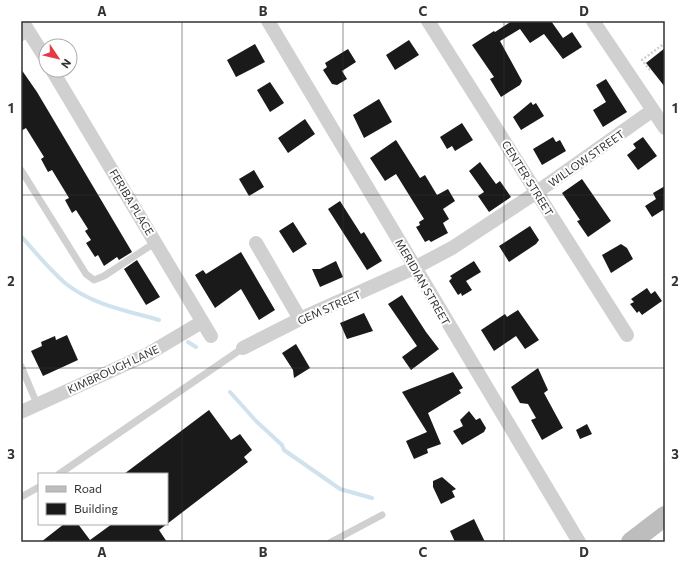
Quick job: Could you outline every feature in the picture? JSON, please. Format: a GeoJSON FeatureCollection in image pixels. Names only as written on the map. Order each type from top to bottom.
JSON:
{"type":"FeatureCollection","features":[{"type":"Feature","properties":{"kind":"main road"},"geometry":{"type":"LineString","coordinates":[[631,542],[665,516]]}},
{"type":"Feature","properties":{"kind":"street","name":"MERIDIAN STREET"},"geometry":{"type":"LineString","coordinates":[[268,21],[416,267],[578,542]]}},
{"type":"Feature","properties":{"kind":"street","name":"CENTER STREET"},"geometry":{"type":"LineString","coordinates":[[428,21],[627,335]]}},
{"type":"Feature","properties":{"kind":"street"},"geometry":{"type":"LineString","coordinates":[[593,21],[665,128]]}},
{"type":"Feature","properties":{"kind":"street"},"geometry":{"type":"LineString","coordinates":[[24,30],[38,48]]}},
{"type":"Feature","properties":{"kind":"street","name":"FERIBA PLACE"},"geometry":{"type":"LineString","coordinates":[[57,78],[211,336]]}},
{"type":"Feature","properties":{"kind":"street","name":"WILLOW STREET"},"geometry":{"type":"LineString","coordinates":[[416,267],[452,248],[537,192],[653,110]]}},
{"type":"Feature","properties":{"kind":"street"},"geometry":{"type":"LineString","coordinates":[[256,243],[300,319]]}},
{"type":"Feature","properties":{"kind":"street","name":"GEM STREET"},"geometry":{"type":"LineString","coordinates":[[243,348],[300,319],[416,267]]}},
{"type":"Feature","properties":{"kind":"street","name":"KIMBROUGH LANE"},"geometry":{"type":"LineString","coordinates":[[21,412],[148,354],[202,322]]}},
{"type":"Feature","properties":{"kind":"lane"},"geometry":{"type":"LineString","coordinates":[[21,170],[86,274],[94,280],[104,276],[156,242]]}},
{"type":"Feature","properties":{"kind":"lane"},"geometry":{"type":"LineString","coordinates":[[60,473],[243,348]]}},
{"type":"Feature","properties":{"kind":"lane"},"geometry":{"type":"LineString","coordinates":[[21,366],[38,404]]}},
{"type":"Feature","properties":{"kind":"lane"},"geometry":{"type":"LineString","coordinates":[[21,497],[38,488]]}},
{"type":"Feature","properties":{"kind":"lane"},"geometry":{"type":"LineString","coordinates":[[331,542],[382,515]]}},
{"type":"Feature","properties":{"kind":"path"},"geometry":{"type":"LineString","coordinates":[[650,70],[642,60],[665,42]]}},
{"type":"Feature","properties":{"kind":"building"},"geometry":{"type":"Polygon","coordinates":[[[512,21],[551,21],[563,38],[572,32],[582,47],[563,59],[544,34],[530,43],[520,29],[500,41],[522,81],[520,85],[501,97],[490,79],[494,77],[472,45],[512,21]]]}},
{"type":"Feature","properties":{"kind":"building"},"geometry":{"type":"Polygon","coordinates":[[[409,40],[419,55],[395,70],[386,55],[409,40]]]}},
{"type":"Feature","properties":{"kind":"building"},"geometry":{"type":"Polygon","coordinates":[[[255,44],[265,62],[236,77],[227,60],[255,44]]]}},
{"type":"Feature","properties":{"kind":"building"},"geometry":{"type":"Polygon","coordinates":[[[665,48],[665,87],[646,63],[665,48]]]}},
{"type":"Feature","properties":{"kind":"building"},"geometry":{"type":"Polygon","coordinates":[[[348,49],[356,62],[342,71],[347,79],[337,85],[332,84],[323,70],[327,67],[325,63],[348,49]]]}},
{"type":"Feature","properties":{"kind":"building"},"geometry":{"type":"Polygon","coordinates":[[[21,69],[37,92],[132,252],[119,260],[117,257],[104,266],[98,255],[95,257],[86,243],[91,240],[85,231],[88,229],[76,210],[72,213],[65,200],[69,198],[52,170],[48,172],[41,159],[44,157],[26,128],[21,131],[21,69]]]}},
{"type":"Feature","properties":{"kind":"building"},"geometry":{"type":"Polygon","coordinates":[[[606,79],[627,112],[603,127],[593,110],[606,102],[596,85],[606,79]]]}},
{"type":"Feature","properties":{"kind":"building"},"geometry":{"type":"Polygon","coordinates":[[[270,82],[284,103],[270,112],[257,90],[270,82]]]}},
{"type":"Feature","properties":{"kind":"building"},"geometry":{"type":"Polygon","coordinates":[[[379,99],[392,122],[364,138],[353,115],[379,99]]]}},
{"type":"Feature","properties":{"kind":"building"},"geometry":{"type":"Polygon","coordinates":[[[531,102],[533,105],[536,103],[544,116],[521,130],[513,117],[531,102]]]}},
{"type":"Feature","properties":{"kind":"building"},"geometry":{"type":"Polygon","coordinates":[[[305,119],[315,134],[288,153],[278,138],[305,119]]]}},
{"type":"Feature","properties":{"kind":"building"},"geometry":{"type":"Polygon","coordinates":[[[462,123],[473,140],[455,151],[452,146],[447,149],[440,137],[462,123]]]}},
{"type":"Feature","properties":{"kind":"building"},"geometry":{"type":"Polygon","coordinates":[[[553,137],[556,142],[560,140],[566,151],[542,165],[533,149],[553,137]]]}},
{"type":"Feature","properties":{"kind":"building"},"geometry":{"type":"Polygon","coordinates":[[[643,137],[657,156],[638,170],[627,155],[636,148],[633,144],[643,137]]]}},
{"type":"Feature","properties":{"kind":"building"},"geometry":{"type":"Polygon","coordinates":[[[396,140],[420,178],[425,175],[437,195],[448,189],[455,201],[443,209],[449,219],[443,223],[448,233],[431,242],[429,240],[425,242],[416,227],[420,225],[419,222],[424,219],[396,174],[385,181],[370,158],[396,140]]]}},
{"type":"Feature","properties":{"kind":"building"},"geometry":{"type":"Polygon","coordinates":[[[480,162],[496,184],[500,181],[511,197],[489,212],[478,196],[484,192],[469,171],[480,162]]]}},
{"type":"Feature","properties":{"kind":"building"},"geometry":{"type":"Polygon","coordinates":[[[254,170],[264,187],[249,196],[239,179],[254,170]]]}},
{"type":"Feature","properties":{"kind":"building"},"geometry":{"type":"Polygon","coordinates":[[[582,179],[611,221],[588,237],[577,221],[580,220],[562,193],[582,179]]]}},
{"type":"Feature","properties":{"kind":"building"},"geometry":{"type":"Polygon","coordinates":[[[665,186],[665,213],[663,210],[652,217],[645,206],[656,199],[653,193],[665,186]]]}},
{"type":"Feature","properties":{"kind":"building"},"geometry":{"type":"Polygon","coordinates":[[[340,201],[361,234],[364,232],[382,261],[367,270],[328,209],[340,201]]]}},
{"type":"Feature","properties":{"kind":"building"},"geometry":{"type":"Polygon","coordinates":[[[293,222],[307,244],[293,253],[279,231],[293,222]]]}},
{"type":"Feature","properties":{"kind":"building"},"geometry":{"type":"Polygon","coordinates":[[[530,226],[539,240],[536,244],[509,262],[499,246],[530,226]]]}},
{"type":"Feature","properties":{"kind":"building"},"geometry":{"type":"Polygon","coordinates":[[[621,244],[627,248],[633,259],[611,273],[602,255],[621,244]]]}},
{"type":"Feature","properties":{"kind":"building"},"geometry":{"type":"Polygon","coordinates":[[[241,252],[275,310],[259,320],[241,289],[215,308],[195,275],[203,270],[206,274],[241,252]]]}},
{"type":"Feature","properties":{"kind":"building"},"geometry":{"type":"Polygon","coordinates":[[[137,260],[160,297],[146,305],[124,269],[137,260]]]}},
{"type":"Feature","properties":{"kind":"building"},"geometry":{"type":"Polygon","coordinates":[[[336,261],[343,277],[320,287],[312,269],[320,269],[336,261]]]}},
{"type":"Feature","properties":{"kind":"building"},"geometry":{"type":"Polygon","coordinates":[[[474,261],[481,272],[466,281],[472,290],[462,296],[461,293],[458,295],[449,281],[452,278],[450,276],[474,261]]]}},
{"type":"Feature","properties":{"kind":"building"},"geometry":{"type":"Polygon","coordinates":[[[647,288],[651,294],[655,291],[662,301],[642,315],[639,311],[637,313],[630,304],[634,302],[631,299],[647,288]]]}},
{"type":"Feature","properties":{"kind":"building"},"geometry":{"type":"Polygon","coordinates":[[[402,295],[439,349],[411,370],[402,357],[417,346],[388,304],[402,295]]]}},
{"type":"Feature","properties":{"kind":"building"},"geometry":{"type":"Polygon","coordinates":[[[518,310],[539,340],[525,349],[516,336],[494,351],[481,330],[505,314],[507,317],[518,310]]]}},
{"type":"Feature","properties":{"kind":"building"},"geometry":{"type":"Polygon","coordinates":[[[364,313],[373,331],[347,339],[340,323],[364,313]]]}},
{"type":"Feature","properties":{"kind":"building"},"geometry":{"type":"Polygon","coordinates":[[[67,335],[78,360],[43,376],[31,351],[42,346],[41,342],[55,336],[56,340],[67,335]]]}},
{"type":"Feature","properties":{"kind":"building"},"geometry":{"type":"Polygon","coordinates":[[[296,344],[310,368],[294,378],[293,370],[282,353],[296,344]]]}},
{"type":"Feature","properties":{"kind":"building"},"geometry":{"type":"Polygon","coordinates":[[[538,368],[548,390],[544,393],[563,428],[542,440],[531,420],[536,418],[528,404],[520,403],[511,387],[538,368]]]}},
{"type":"Feature","properties":{"kind":"building"},"geometry":{"type":"Polygon","coordinates":[[[453,372],[463,388],[459,390],[461,393],[428,413],[441,444],[427,449],[428,453],[414,459],[406,441],[427,432],[402,392],[453,372]]]}},
{"type":"Feature","properties":{"kind":"building"},"geometry":{"type":"Polygon","coordinates":[[[209,410],[231,440],[240,434],[252,450],[244,457],[248,462],[168,523],[168,473],[125,473],[209,410]]]}},
{"type":"Feature","properties":{"kind":"building"},"geometry":{"type":"Polygon","coordinates":[[[469,411],[476,420],[480,418],[486,428],[484,432],[462,445],[453,431],[463,426],[460,420],[469,411]]]}},
{"type":"Feature","properties":{"kind":"building"},"geometry":{"type":"Polygon","coordinates":[[[587,424],[592,434],[580,439],[576,430],[587,424]]]}},
{"type":"Feature","properties":{"kind":"building"},"geometry":{"type":"Polygon","coordinates":[[[442,477],[456,489],[452,491],[455,497],[441,504],[433,487],[433,481],[442,477]]]}},
{"type":"Feature","properties":{"kind":"building"},"geometry":{"type":"Polygon","coordinates":[[[474,519],[485,542],[455,542],[450,531],[474,519]]]}},
{"type":"Feature","properties":{"kind":"building"},"geometry":{"type":"Polygon","coordinates":[[[63,525],[79,525],[90,540],[111,525],[166,525],[159,530],[167,542],[41,542],[63,525]]]}},
{"type":"Feature","properties":{"kind":"waterway"},"geometry":{"type":"LineString","coordinates":[[21,236],[53,272],[76,291],[98,302],[159,320]]}},
{"type":"Feature","properties":{"kind":"waterway"},"geometry":{"type":"LineString","coordinates":[[188,342],[196,347]]}},
{"type":"Feature","properties":{"kind":"waterway"},"geometry":{"type":"LineString","coordinates":[[230,392],[256,421],[282,445],[284,450],[340,489],[372,498]]}}]}
